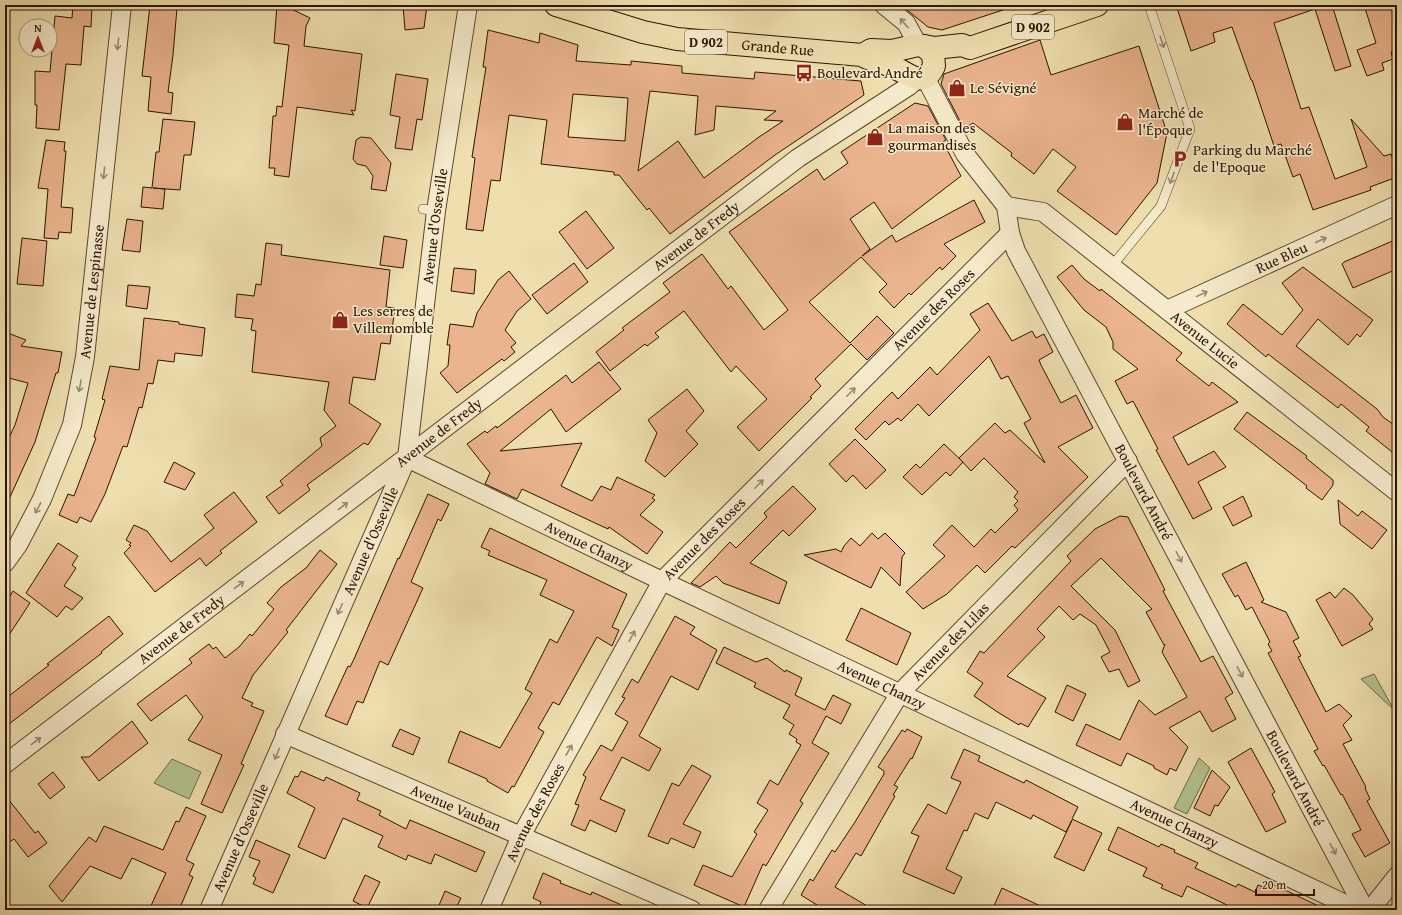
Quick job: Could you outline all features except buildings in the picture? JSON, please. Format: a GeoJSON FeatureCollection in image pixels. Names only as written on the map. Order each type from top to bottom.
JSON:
{"type":"FeatureCollection","features":[{"type":"Feature","properties":{"kind":"main road","name":"Grande Rue"},"geometry":{"type":"LineString","coordinates":[[556,5],[644,32],[677,39],[862,55],[870,60],[883,62],[916,74],[965,56],[970,48]]}},
{"type":"Feature","properties":{"kind":"main road","name":"Grande Rue"},"geometry":{"type":"LineString","coordinates":[[862,55],[871,50],[892,51],[917,46],[935,48],[962,45],[970,48],[1097,5]]}},
{"type":"Feature","properties":{"kind":"main road"},"geometry":{"type":"LineString","coordinates":[[917,46],[929,49],[935,60],[916,74],[901,67],[902,56],[917,46]]}},
{"type":"Feature","properties":{"kind":"street","name":"Avenue de Lespinasse"},"geometry":{"type":"LineString","coordinates":[[5,563],[18,544],[42,500],[72,426],[85,357],[122,5]]}},
{"type":"Feature","properties":{"kind":"street","name":"Avenue d'Osseville"},"geometry":{"type":"LineString","coordinates":[[209,910],[407,458],[430,210],[468,5]]}},
{"type":"Feature","properties":{"kind":"street"},"geometry":{"type":"LineString","coordinates":[[884,5],[906,23],[917,46]]}},
{"type":"Feature","properties":{"kind":"street","name":"Avenue de Fredy"},"geometry":{"type":"LineString","coordinates":[[5,764],[798,158],[878,106],[916,74]]}},
{"type":"Feature","properties":{"kind":"street","name":"Boulevard André"},"geometry":{"type":"LineString","coordinates":[[916,74],[965,154],[1006,206],[1010,233],[1016,251],[1365,910]]}},
{"type":"Feature","properties":{"kind":"street","name":"Rue Bleu"},"geometry":{"type":"LineString","coordinates":[[1167,310],[1397,205]]}},
{"type":"Feature","properties":{"kind":"street","name":"Avenue Lucie"},"geometry":{"type":"LineString","coordinates":[[1006,206],[1043,212],[1397,492]]}},
{"type":"Feature","properties":{"kind":"street","name":"Avenue des Roses"},"geometry":{"type":"LineString","coordinates":[[489,910],[522,836],[662,581],[1010,233]]}},
{"type":"Feature","properties":{"kind":"street","name":"Avenue Chanzy"},"geometry":{"type":"LineString","coordinates":[[407,458],[662,581],[1358,910]]}},
{"type":"Feature","properties":{"kind":"street","name":"Avenue des Lilas"},"geometry":{"type":"LineString","coordinates":[[768,910],[900,693],[1128,460]]}},
{"type":"Feature","properties":{"kind":"street","name":"Avenue Vauban"},"geometry":{"type":"LineString","coordinates":[[285,734],[692,910]]}},
{"type":"Feature","properties":{"kind":"street"},"geometry":{"type":"LineString","coordinates":[[1370,910],[1397,876]]}},
{"type":"Feature","properties":{"kind":"lane"},"geometry":{"type":"LineString","coordinates":[[1112,266],[1161,206],[1190,129],[1149,5]]}},
{"type":"Feature","properties":{"kind":"green space"},"geometry":{"type":"Polygon","coordinates":[[[1374,674],[1394,710],[1361,679],[1374,674]]]}},
{"type":"Feature","properties":{"kind":"green space"},"geometry":{"type":"Polygon","coordinates":[[[1199,758],[1210,768],[1187,814],[1174,808],[1199,758]]]}},
{"type":"Feature","properties":{"kind":"green space"},"geometry":{"type":"Polygon","coordinates":[[[172,759],[201,772],[189,799],[154,783],[172,759]]]}},
{"type":"Feature","properties":{"kind":"place","name":"Boulevard André"},"geometry":{"type":"Point","coordinates":[804,73]}},
{"type":"Feature","properties":{"kind":"place","name":"Le Sévigné"},"geometry":{"type":"Point","coordinates":[957,88]}},
{"type":"Feature","properties":{"kind":"place","name":"Marché de l'Époque"},"geometry":{"type":"Point","coordinates":[1125,122]}},
{"type":"Feature","properties":{"kind":"place","name":"La maison des gourmandises"},"geometry":{"type":"Point","coordinates":[875,137]}},
{"type":"Feature","properties":{"kind":"place","name":"Parking du Marché de l'Epoque"},"geometry":{"type":"Point","coordinates":[1180,159]}},
{"type":"Feature","properties":{"kind":"place","name":"Les serres de Villemomble"},"geometry":{"type":"Point","coordinates":[340,320]}}]}
